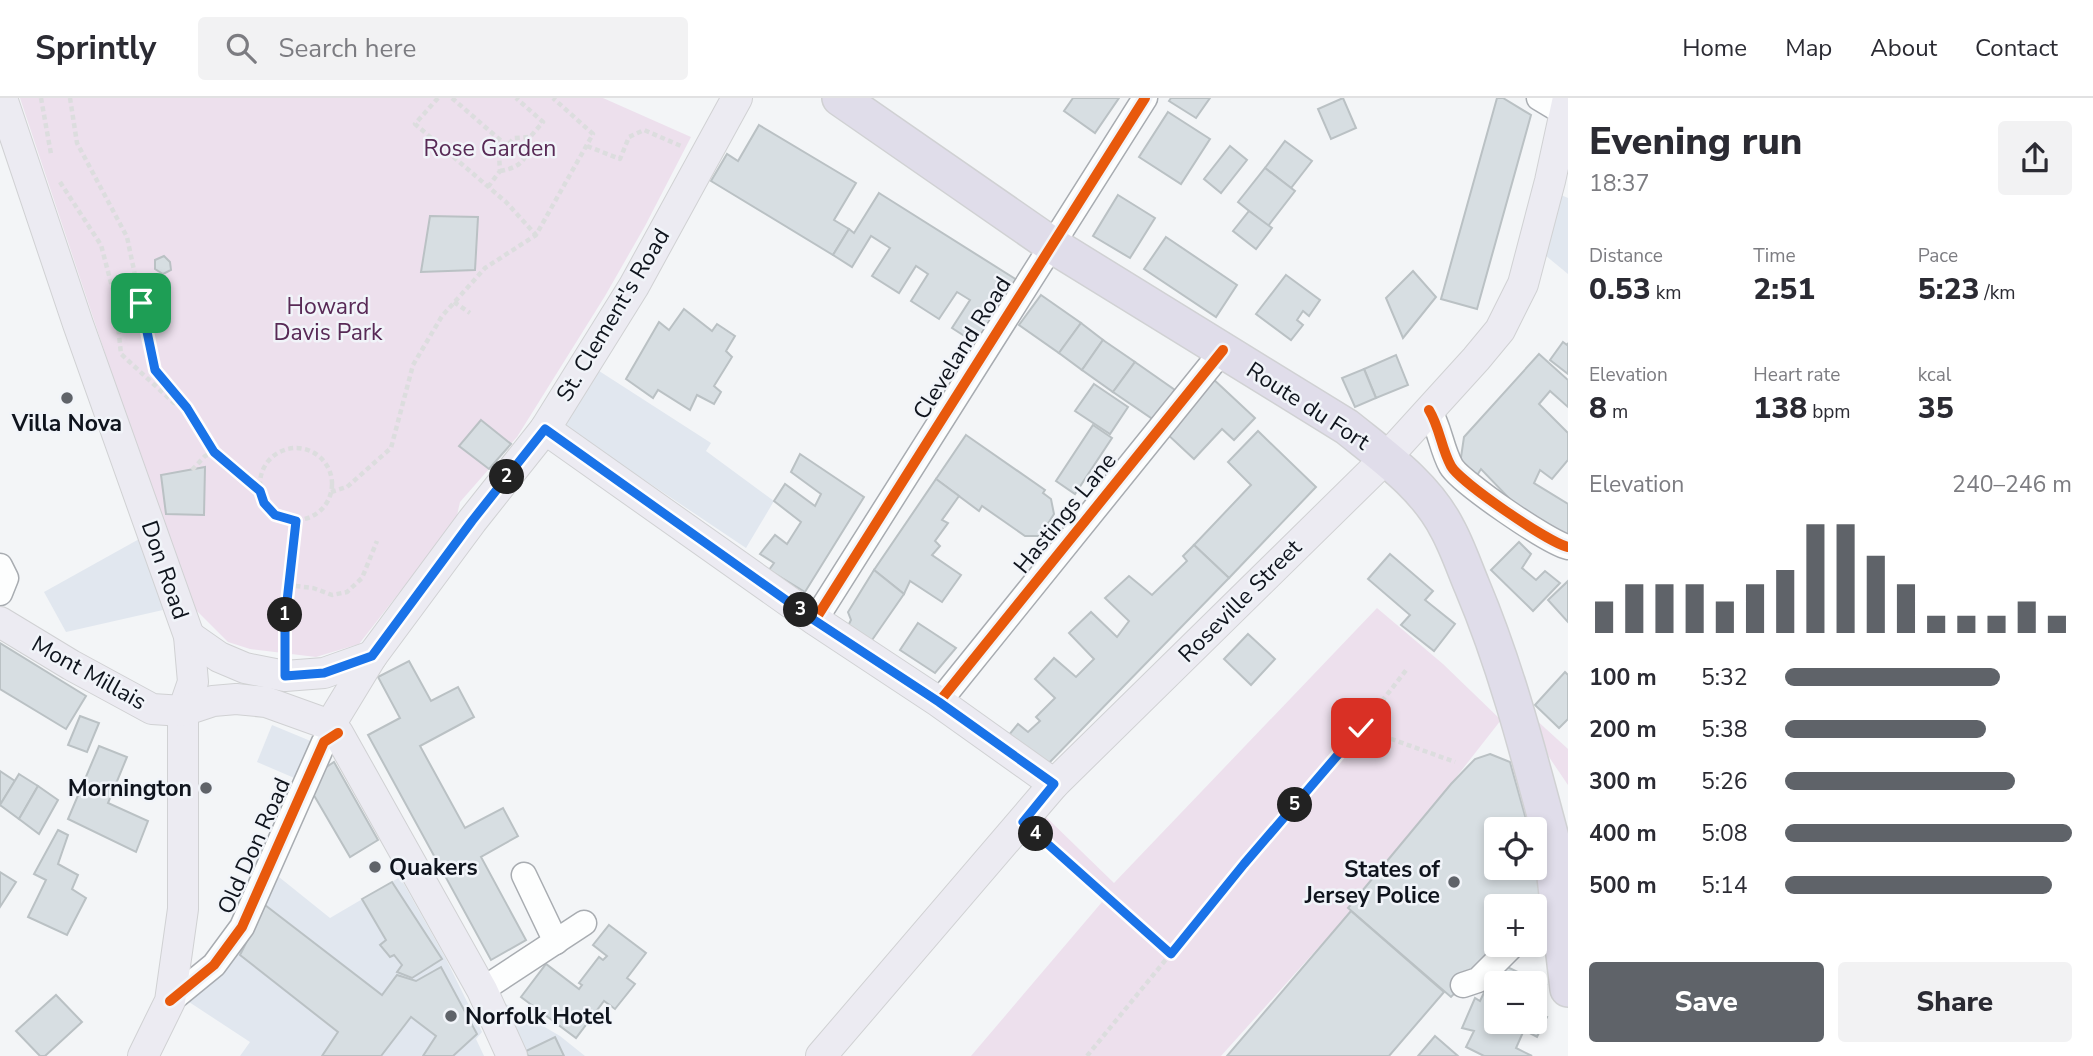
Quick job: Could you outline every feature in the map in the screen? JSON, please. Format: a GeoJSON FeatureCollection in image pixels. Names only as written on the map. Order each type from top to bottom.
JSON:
{"type":"FeatureCollection","features":[{"type":"Feature","properties":{"kind":"highway","name":"Route du Fort"},"geometry":{"type":"LineString","coordinates":[[839,98],[1052,246],[1347,427],[1420,490],[1447,527],[1496,646],[1519,716],[1552,842],[1563,898],[1568,989]]}},
{"type":"Feature","properties":{"kind":"main road","name":"Don Road"},"geometry":{"type":"LineString","coordinates":[[2,98],[9,147],[78,324],[189,636],[193,682],[183,711],[183,909],[170,1001],[143,1056]]}},
{"type":"Feature","properties":{"kind":"main road","name":"St. Clement's Road"},"geometry":{"type":"LineString","coordinates":[[334,729],[372,656],[472,521],[545,429],[634,286],[737,98]]}},
{"type":"Feature","properties":{"kind":"main road","name":"Roseville Street"},"geometry":{"type":"LineString","coordinates":[[821,1056],[1054,784],[1385,458],[1500,330],[1523,284],[1559,184],[1566,106]]}},
{"type":"Feature","properties":{"kind":"main road"},"geometry":{"type":"LineString","coordinates":[[545,429],[814,620],[939,702],[1054,784]]}},
{"type":"Feature","properties":{"kind":"main road","name":"Mont Millais"},"geometry":{"type":"LineString","coordinates":[[0,622],[152,709],[183,711]]}},
{"type":"Feature","properties":{"kind":"main road"},"geometry":{"type":"LineString","coordinates":[[189,636],[219,657],[245,668],[285,676],[324,673],[372,656]]}},
{"type":"Feature","properties":{"kind":"main road"},"geometry":{"type":"LineString","coordinates":[[183,711],[213,701],[236,699],[266,702],[334,729],[482,990],[512,1056]]}},
{"type":"Feature","properties":{"kind":"street","name":"Cleveland Road"},"geometry":{"type":"LineString","coordinates":[[814,620],[1145,98]]}},
{"type":"Feature","properties":{"kind":"street"},"geometry":{"type":"LineString","coordinates":[[1539,98],[1566,106]]}},
{"type":"Feature","properties":{"kind":"street","name":"Hastings Lane"},"geometry":{"type":"LineString","coordinates":[[939,702],[1223,350]]}},
{"type":"Feature","properties":{"kind":"street"},"geometry":{"type":"LineString","coordinates":[[1429,410],[1437,424],[1452,468],[1517,521],[1568,547]]}},
{"type":"Feature","properties":{"kind":"street"},"geometry":{"type":"LineString","coordinates":[[0,566],[6,578],[0,593]]}},
{"type":"Feature","properties":{"kind":"street","name":"Old Don Road"},"geometry":{"type":"LineString","coordinates":[[170,1001],[214,965],[242,927],[324,742],[334,729]]}},
{"type":"Feature","properties":{"kind":"street"},"geometry":{"type":"LineString","coordinates":[[524,875],[556,942]]}},
{"type":"Feature","properties":{"kind":"street"},"geometry":{"type":"LineString","coordinates":[[1547,911],[1563,898]]}},
{"type":"Feature","properties":{"kind":"street"},"geometry":{"type":"LineString","coordinates":[[482,990],[584,923]]}},
{"type":"Feature","properties":{"kind":"street"},"geometry":{"type":"LineString","coordinates":[[1463,985],[1478,981],[1501,957]]}},
{"type":"Feature","properties":{"kind":"path"},"geometry":{"type":"LineString","coordinates":[[41,98],[52,159]]}},
{"type":"Feature","properties":{"kind":"path"},"geometry":{"type":"LineString","coordinates":[[70,98],[77,143],[127,237],[155,370],[187,408],[214,452],[260,491]]}},
{"type":"Feature","properties":{"kind":"path"},"geometry":{"type":"LineString","coordinates":[[438,98],[415,124],[506,202],[536,235]]}},
{"type":"Feature","properties":{"kind":"path"},"geometry":{"type":"LineString","coordinates":[[452,98],[506,146]]}},
{"type":"Feature","properties":{"kind":"path"},"geometry":{"type":"LineString","coordinates":[[500,171],[515,168],[529,153],[530,137],[543,122],[516,98]]}},
{"type":"Feature","properties":{"kind":"path"},"geometry":{"type":"LineString","coordinates":[[331,492],[347,487],[391,448],[413,365],[442,316],[485,268],[536,235],[587,145],[593,134],[554,98]]}},
{"type":"Feature","properties":{"kind":"path"},"geometry":{"type":"LineString","coordinates":[[587,145],[620,159],[629,137],[644,130],[705,156]]}},
{"type":"Feature","properties":{"kind":"path"},"geometry":{"type":"LineString","coordinates":[[488,187],[500,171],[499,155],[506,146],[514,138],[530,137]]}},
{"type":"Feature","properties":{"kind":"path"},"geometry":{"type":"LineString","coordinates":[[54,172],[101,245],[115,298],[121,354],[174,403],[187,408]]}},
{"type":"Feature","properties":{"kind":"path"},"geometry":{"type":"LineString","coordinates":[[454,302],[470,313]]}},
{"type":"Feature","properties":{"kind":"path"},"geometry":{"type":"LineString","coordinates":[[301,448],[315,453],[324,461],[331,472],[331,492],[322,510],[311,518],[296,521],[275,515],[264,503],[260,491],[261,472],[277,453],[301,448]]}},
{"type":"Feature","properties":{"kind":"path"},"geometry":{"type":"LineString","coordinates":[[192,470],[205,456],[214,452]]}},
{"type":"Feature","properties":{"kind":"path"},"geometry":{"type":"LineString","coordinates":[[285,676],[287,585],[296,521]]}},
{"type":"Feature","properties":{"kind":"path"},"geometry":{"type":"LineString","coordinates":[[287,585],[313,588],[332,595],[348,592],[362,578],[377,541]]}},
{"type":"Feature","properties":{"kind":"path"},"geometry":{"type":"LineString","coordinates":[[1087,1056],[1244,864],[1361,728],[1407,669]]}},
{"type":"Feature","properties":{"kind":"path"},"geometry":{"type":"LineString","coordinates":[[1361,728],[1455,762]]}},
{"type":"Feature","properties":{"kind":"path"},"geometry":{"type":"LineString","coordinates":[[1023,822],[1171,954]]}},
{"type":"Feature","properties":{"kind":"shaded area"},"geometry":{"type":"Polygon","coordinates":[[[1561,195],[1568,198],[1568,274],[1545,255],[1561,195]]]}},
{"type":"Feature","properties":{"kind":"shaded area"},"geometry":{"type":"Polygon","coordinates":[[[596,369],[711,443],[706,451],[774,501],[746,548],[561,424],[596,369]]]}},
{"type":"Feature","properties":{"kind":"shaded area"},"geometry":{"type":"Polygon","coordinates":[[[141,538],[163,610],[66,632],[44,592],[141,538]]]}},
{"type":"Feature","properties":{"kind":"shaded area"},"geometry":{"type":"Polygon","coordinates":[[[272,725],[313,742],[299,780],[257,762],[272,725]]]}},
{"type":"Feature","properties":{"kind":"shaded area","name":"Norfolk Hotel"},"geometry":{"type":"Polygon","coordinates":[[[274,873],[330,918],[400,877],[445,957],[482,1032],[476,1039],[484,1056],[240,1056],[250,1042],[186,1000],[274,873]]]}},
{"type":"Feature","properties":{"kind":"shaded area"},"geometry":{"type":"Polygon","coordinates":[[[482,990],[560,1036],[585,1056],[512,1056],[482,990]]]}},
{"type":"Feature","properties":{"kind":"green space","name":"Howard Davis Park"},"geometry":{"type":"Polygon","coordinates":[[[20,98],[603,98],[691,137],[605,296],[517,437],[460,502],[456,520],[359,644],[316,657],[250,649],[228,642],[188,602],[20,98]]]}},
{"type":"Feature","properties":{"kind":"green space"},"geometry":{"type":"Polygon","coordinates":[[[1377,608],[1443,664],[1501,720],[1352,910],[1221,1056],[971,1056],[1102,902],[1028,834],[1044,815],[1114,883],[1377,608]]]}},
{"type":"Feature","properties":{"kind":"green space"},"geometry":{"type":"Polygon","coordinates":[[[1534,718],[1568,749],[1568,785],[1549,757],[1534,718]]]}},
{"type":"Feature","properties":{"kind":"building"},"geometry":{"type":"Polygon","coordinates":[[[1073,98],[1119,98],[1095,133],[1064,111],[1073,98]]]}},
{"type":"Feature","properties":{"kind":"building"},"geometry":{"type":"Polygon","coordinates":[[[1171,98],[1210,98],[1196,118],[1169,101],[1171,98]]]}},
{"type":"Feature","properties":{"kind":"building"},"geometry":{"type":"Polygon","coordinates":[[[1343,98],[1356,128],[1331,139],[1318,109],[1343,98]]]}},
{"type":"Feature","properties":{"kind":"building"},"geometry":{"type":"Polygon","coordinates":[[[1497,98],[1503,98],[1531,115],[1477,309],[1441,299],[1497,98]]]}},
{"type":"Feature","properties":{"kind":"building"},"geometry":{"type":"Polygon","coordinates":[[[1168,112],[1210,139],[1181,184],[1139,157],[1168,112]]]}},
{"type":"Feature","properties":{"kind":"building"},"geometry":{"type":"Polygon","coordinates":[[[759,125],[856,183],[834,220],[849,229],[833,255],[711,181],[727,154],[738,161],[759,125]]]}},
{"type":"Feature","properties":{"kind":"building"},"geometry":{"type":"Polygon","coordinates":[[[1285,141],[1312,161],[1291,188],[1265,168],[1285,141]]]}},
{"type":"Feature","properties":{"kind":"building"},"geometry":{"type":"Polygon","coordinates":[[[1230,146],[1247,160],[1221,193],[1204,179],[1230,146]]]}},
{"type":"Feature","properties":{"kind":"building"},"geometry":{"type":"Polygon","coordinates":[[[1265,168],[1295,191],[1268,226],[1238,202],[1265,168]]]}},
{"type":"Feature","properties":{"kind":"building"},"geometry":{"type":"Polygon","coordinates":[[[879,193],[1017,280],[977,344],[952,328],[970,300],[957,292],[939,319],[911,301],[928,274],[916,266],[899,293],[872,276],[890,248],[871,236],[852,267],[833,255],[849,229],[854,233],[879,193]]]}},
{"type":"Feature","properties":{"kind":"building"},"geometry":{"type":"Polygon","coordinates":[[[1118,195],[1155,218],[1130,258],[1093,236],[1118,195]]]}},
{"type":"Feature","properties":{"kind":"building"},"geometry":{"type":"Polygon","coordinates":[[[1249,211],[1272,228],[1256,249],[1233,231],[1249,211]]]}},
{"type":"Feature","properties":{"kind":"building"},"geometry":{"type":"Polygon","coordinates":[[[430,216],[478,217],[475,270],[421,272],[430,216]]]}},
{"type":"Feature","properties":{"kind":"building"},"geometry":{"type":"Polygon","coordinates":[[[1166,237],[1237,285],[1216,317],[1144,269],[1166,237]]]}},
{"type":"Feature","properties":{"kind":"building"},"geometry":{"type":"Polygon","coordinates":[[[164,256],[170,262],[171,270],[163,274],[155,269],[155,260],[164,256]]]}},
{"type":"Feature","properties":{"kind":"building"},"geometry":{"type":"Polygon","coordinates":[[[1413,271],[1436,297],[1403,338],[1386,298],[1413,271]]]}},
{"type":"Feature","properties":{"kind":"building"},"geometry":{"type":"Polygon","coordinates":[[[1286,275],[1320,300],[1309,316],[1303,311],[1297,320],[1303,325],[1291,340],[1256,314],[1286,275]]]}},
{"type":"Feature","properties":{"kind":"building"},"geometry":{"type":"Polygon","coordinates":[[[1041,295],[1081,323],[1059,353],[1019,325],[1041,295]]]}},
{"type":"Feature","properties":{"kind":"building"},"geometry":{"type":"Polygon","coordinates":[[[684,309],[712,331],[717,324],[735,336],[726,351],[732,357],[714,386],[721,392],[714,404],[697,395],[690,410],[658,390],[653,398],[626,379],[659,322],[669,330],[684,309]]]}},
{"type":"Feature","properties":{"kind":"building"},"geometry":{"type":"Polygon","coordinates":[[[1081,323],[1103,340],[1082,370],[1059,353],[1081,323]]]}},
{"type":"Feature","properties":{"kind":"building"},"geometry":{"type":"Polygon","coordinates":[[[1103,340],[1135,362],[1113,392],[1082,370],[1103,340]]]}},
{"type":"Feature","properties":{"kind":"building"},"geometry":{"type":"Polygon","coordinates":[[[1563,342],[1567,345],[1568,343],[1568,374],[1550,360],[1563,342]]]}},
{"type":"Feature","properties":{"kind":"building"},"geometry":{"type":"Polygon","coordinates":[[[1539,354],[1568,380],[1568,407],[1550,391],[1539,404],[1568,433],[1568,460],[1552,479],[1540,470],[1534,483],[1568,504],[1568,538],[1532,522],[1481,469],[1476,477],[1460,464],[1464,437],[1539,354]]]}},
{"type":"Feature","properties":{"kind":"building"},"geometry":{"type":"Polygon","coordinates":[[[1396,355],[1408,385],[1376,398],[1364,369],[1396,355]]]}},
{"type":"Feature","properties":{"kind":"building"},"geometry":{"type":"Polygon","coordinates":[[[1135,362],[1175,390],[1154,420],[1113,392],[1135,362]]]}},
{"type":"Feature","properties":{"kind":"building"},"geometry":{"type":"Polygon","coordinates":[[[1364,369],[1376,398],[1355,407],[1342,378],[1364,369]]]}},
{"type":"Feature","properties":{"kind":"building"},"geometry":{"type":"Polygon","coordinates":[[[1211,377],[1255,418],[1234,440],[1222,429],[1194,459],[1166,433],[1211,377]]]}},
{"type":"Feature","properties":{"kind":"building"},"geometry":{"type":"Polygon","coordinates":[[[1094,384],[1128,407],[1110,434],[1075,411],[1094,384]]]}},
{"type":"Feature","properties":{"kind":"building"},"geometry":{"type":"Polygon","coordinates":[[[481,420],[511,444],[489,469],[459,446],[481,420]]]}},
{"type":"Feature","properties":{"kind":"building"},"geometry":{"type":"Polygon","coordinates":[[[1093,425],[1112,438],[1075,494],[1056,481],[1093,425]]]}},
{"type":"Feature","properties":{"kind":"building"},"geometry":{"type":"Polygon","coordinates":[[[1258,431],[1316,487],[1229,578],[1194,545],[1251,485],[1228,462],[1258,431]]]}},
{"type":"Feature","properties":{"kind":"building"},"geometry":{"type":"Polygon","coordinates":[[[966,435],[1045,490],[1043,493],[1051,499],[1054,514],[1040,536],[1025,536],[982,506],[979,511],[936,479],[966,435]]]}},
{"type":"Feature","properties":{"kind":"building"},"geometry":{"type":"Polygon","coordinates":[[[800,454],[864,497],[805,592],[769,570],[774,563],[760,554],[775,535],[787,544],[801,522],[774,501],[785,484],[815,506],[821,494],[791,472],[800,454]]]}},
{"type":"Feature","properties":{"kind":"building"},"geometry":{"type":"Polygon","coordinates":[[[205,467],[204,515],[166,514],[161,475],[205,467]]]}},
{"type":"Feature","properties":{"kind":"building"},"geometry":{"type":"Polygon","coordinates":[[[936,479],[959,496],[942,520],[948,523],[935,541],[940,546],[932,555],[961,575],[942,602],[910,581],[904,594],[874,570],[936,479]]]}},
{"type":"Feature","properties":{"kind":"building"},"geometry":{"type":"Polygon","coordinates":[[[1519,542],[1531,554],[1522,568],[1536,580],[1545,571],[1560,583],[1533,611],[1491,570],[1519,542]]]}},
{"type":"Feature","properties":{"kind":"building"},"geometry":{"type":"Polygon","coordinates":[[[1194,545],[1229,578],[1048,764],[1008,736],[1018,724],[1028,732],[1040,721],[1036,717],[1055,698],[1035,679],[1054,658],[1076,677],[1094,659],[1069,633],[1091,612],[1117,637],[1129,621],[1105,598],[1129,576],[1152,595],[1187,561],[1183,556],[1194,545]]]}},
{"type":"Feature","properties":{"kind":"building"},"geometry":{"type":"Polygon","coordinates":[[[1390,554],[1433,591],[1425,600],[1455,624],[1434,651],[1401,625],[1410,615],[1368,579],[1390,554]]]}},
{"type":"Feature","properties":{"kind":"building"},"geometry":{"type":"Polygon","coordinates":[[[874,570],[904,594],[870,643],[847,628],[851,620],[848,612],[874,570]]]}},
{"type":"Feature","properties":{"kind":"building"},"geometry":{"type":"Polygon","coordinates":[[[1568,581],[1568,622],[1548,600],[1568,581]]]}},
{"type":"Feature","properties":{"kind":"building"},"geometry":{"type":"Polygon","coordinates":[[[918,623],[956,648],[935,673],[900,650],[918,623]]]}},
{"type":"Feature","properties":{"kind":"building"},"geometry":{"type":"Polygon","coordinates":[[[1248,634],[1275,659],[1251,685],[1224,659],[1248,634]]]}},
{"type":"Feature","properties":{"kind":"building"},"geometry":{"type":"Polygon","coordinates":[[[0,643],[86,696],[66,729],[0,689],[0,643]]]}},
{"type":"Feature","properties":{"kind":"building"},"geometry":{"type":"Polygon","coordinates":[[[409,661],[431,701],[458,687],[474,717],[420,746],[465,828],[503,808],[518,836],[481,857],[526,940],[491,960],[368,735],[400,718],[378,677],[409,661]]]}},
{"type":"Feature","properties":{"kind":"building"},"geometry":{"type":"Polygon","coordinates":[[[1565,672],[1568,675],[1568,719],[1559,728],[1535,705],[1565,672]]]}},
{"type":"Feature","properties":{"kind":"building"},"geometry":{"type":"Polygon","coordinates":[[[80,716],[99,723],[87,752],[68,745],[80,716]]]}},
{"type":"Feature","properties":{"kind":"building"},"geometry":{"type":"Polygon","coordinates":[[[99,746],[127,757],[108,803],[148,821],[136,852],[68,819],[99,746]]]}},
{"type":"Feature","properties":{"kind":"building","name":"States of Jersey Police"},"geometry":{"type":"Polygon","coordinates":[[[1490,754],[1510,762],[1525,817],[1484,817],[1484,880],[1538,880],[1541,894],[1484,894],[1484,957],[1491,957],[1451,997],[1348,908],[1475,759],[1490,754]]]}},
{"type":"Feature","properties":{"kind":"building"},"geometry":{"type":"Polygon","coordinates":[[[334,762],[378,840],[350,857],[312,792],[322,770],[334,762]]]}},
{"type":"Feature","properties":{"kind":"building"},"geometry":{"type":"Polygon","coordinates":[[[0,771],[15,781],[0,805],[0,771]]]}},
{"type":"Feature","properties":{"kind":"building"},"geometry":{"type":"Polygon","coordinates":[[[19,774],[38,786],[19,819],[0,805],[19,774]]]}},
{"type":"Feature","properties":{"kind":"building"},"geometry":{"type":"Polygon","coordinates":[[[38,786],[58,800],[39,834],[19,819],[38,786]]]}},
{"type":"Feature","properties":{"kind":"building"},"geometry":{"type":"Polygon","coordinates":[[[58,830],[68,835],[58,864],[78,875],[72,889],[86,898],[67,935],[28,917],[46,880],[34,874],[58,830]]]}},
{"type":"Feature","properties":{"kind":"building"},"geometry":{"type":"Polygon","coordinates":[[[0,872],[16,882],[0,907],[0,872]]]}},
{"type":"Feature","properties":{"kind":"building"},"geometry":{"type":"Polygon","coordinates":[[[392,882],[442,959],[412,978],[397,972],[402,965],[394,955],[390,957],[380,945],[386,940],[362,899],[392,882]]]}},
{"type":"Feature","properties":{"kind":"building"},"geometry":{"type":"Polygon","coordinates":[[[265,905],[382,995],[397,975],[416,981],[441,967],[477,1034],[453,1056],[423,1056],[436,1036],[411,1017],[381,1056],[322,1056],[338,1032],[240,955],[265,905]]]}},
{"type":"Feature","properties":{"kind":"building"},"geometry":{"type":"Polygon","coordinates":[[[1351,911],[1444,992],[1389,1056],[1227,1056],[1351,911]]]}},
{"type":"Feature","properties":{"kind":"building"},"geometry":{"type":"Polygon","coordinates":[[[609,925],[646,953],[627,978],[635,984],[615,1009],[604,1001],[576,1038],[521,997],[546,964],[579,989],[582,985],[579,983],[599,957],[603,960],[607,956],[593,945],[609,925]]]}},
{"type":"Feature","properties":{"kind":"building"},"geometry":{"type":"Polygon","coordinates":[[[1505,966],[1516,971],[1502,971],[1505,966]]]}},
{"type":"Feature","properties":{"kind":"building"},"geometry":{"type":"Polygon","coordinates":[[[1484,993],[1484,1034],[1522,1034],[1516,1048],[1532,1056],[1484,1056],[1466,1047],[1474,1031],[1462,1028],[1475,998],[1480,1001],[1484,993]]]}},
{"type":"Feature","properties":{"kind":"building"},"geometry":{"type":"Polygon","coordinates":[[[56,995],[82,1022],[45,1056],[40,1056],[16,1031],[56,995]]]}},
{"type":"Feature","properties":{"kind":"building"},"geometry":{"type":"Polygon","coordinates":[[[1435,1036],[1458,1056],[1418,1056],[1435,1036]]]}},
{"type":"Feature","properties":{"kind":"building"},"geometry":{"type":"Polygon","coordinates":[[[555,1037],[564,1056],[528,1056],[526,1051],[555,1037]]]}},
{"type":"Feature","properties":{"kind":"cycle path"},"geometry":{"type":"LineString","coordinates":[[815,620],[1145,98]]}},
{"type":"Feature","properties":{"kind":"cycle path"},"geometry":{"type":"LineString","coordinates":[[939,702],[1223,350]]}},
{"type":"Feature","properties":{"kind":"cycle path"},"geometry":{"type":"LineString","coordinates":[[1429,410],[1451,466],[1458,474],[1525,524],[1568,547]]}},
{"type":"Feature","properties":{"kind":"cycle path"},"geometry":{"type":"LineString","coordinates":[[170,1001],[214,965],[242,927],[324,742],[338,733]]}},
{"type":"Feature","properties":{"kind":"place","name":"Villa Nova"},"geometry":{"type":"Point","coordinates":[67,398]}},
{"type":"Feature","properties":{"kind":"place","name":"Mornington"},"geometry":{"type":"Point","coordinates":[206,788]}},
{"type":"Feature","properties":{"kind":"place","name":"Quakers"},"geometry":{"type":"Point","coordinates":[375,867]}},
{"type":"Feature","properties":{"kind":"place","name":"States of Jersey Police"},"geometry":{"type":"Point","coordinates":[1454,882]}},
{"type":"Feature","properties":{"kind":"place","name":"Norfolk Hotel"},"geometry":{"type":"Point","coordinates":[451,1016]}},
{"type":"Feature","properties":{"kind":"route"},"geometry":{"type":"LineString","coordinates":[[141,303],[155,370],[187,408],[214,452],[260,491],[264,503],[275,515],[296,521],[287,585],[285,676],[324,673],[372,656],[472,521],[545,429],[814,620],[939,702],[1054,784],[1023,822],[1171,954],[1361,728]]}},
{"type":"Feature","properties":{"kind":"park label","name":"Rose Garden"},"geometry":{"type":"Point","coordinates":[490,148]}}]}
